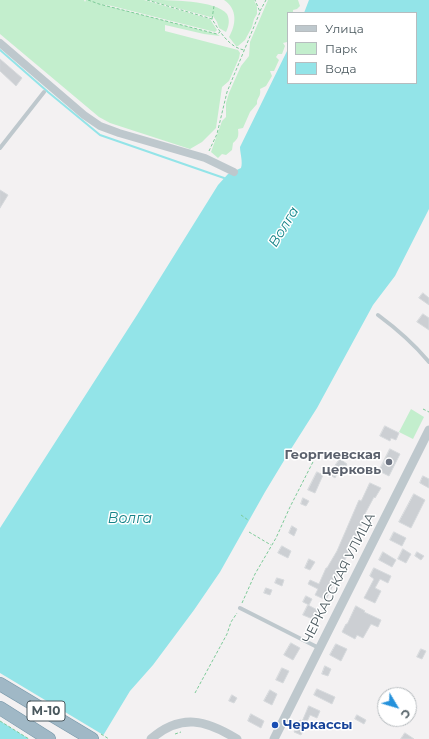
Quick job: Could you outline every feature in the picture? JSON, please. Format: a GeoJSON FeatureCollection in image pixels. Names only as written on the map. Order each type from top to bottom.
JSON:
{"type":"FeatureCollection","features":[{"type":"Feature","properties":{"kind":"highway","name":"М-10"},"geometry":{"type":"LineString","coordinates":[[0,684],[92,739]]}},
{"type":"Feature","properties":{"kind":"highway","name":"М-10"},"geometry":{"type":"LineString","coordinates":[[0,708],[50,739]]}},
{"type":"Feature","properties":{"kind":"street"},"geometry":{"type":"LineString","coordinates":[[0,43],[84,115],[100,126],[205,158],[234,172]]}},
{"type":"Feature","properties":{"kind":"street","name":"ЧЕРКАССКАЯ УЛИЦА"},"geometry":{"type":"LineString","coordinates":[[274,739],[429,430]]}},
{"type":"Feature","properties":{"kind":"street"},"geometry":{"type":"LineString","coordinates":[[151,739],[170,727],[184,723],[213,726],[237,739]]}},
{"type":"Feature","properties":{"kind":"lane"},"geometry":{"type":"LineString","coordinates":[[0,148],[44,92]]}},
{"type":"Feature","properties":{"kind":"lane"},"geometry":{"type":"LineString","coordinates":[[378,315],[396,328],[429,362]]}},
{"type":"Feature","properties":{"kind":"lane"},"geometry":{"type":"LineString","coordinates":[[240,608],[319,648]]}},
{"type":"Feature","properties":{"kind":"path"},"geometry":{"type":"LineString","coordinates":[[88,0],[217,34],[220,32]]}},
{"type":"Feature","properties":{"kind":"path"},"geometry":{"type":"LineString","coordinates":[[146,0],[212,19]]}},
{"type":"Feature","properties":{"kind":"path"},"geometry":{"type":"LineString","coordinates":[[255,0],[260,12]]}},
{"type":"Feature","properties":{"kind":"path"},"geometry":{"type":"LineString","coordinates":[[205,158],[217,134],[227,92],[266,0]]}},
{"type":"Feature","properties":{"kind":"path"},"geometry":{"type":"LineString","coordinates":[[214,6],[212,19],[220,32],[233,46],[245,50]]}},
{"type":"Feature","properties":{"kind":"path"},"geometry":{"type":"LineString","coordinates":[[423,409],[429,412]]}},
{"type":"Feature","properties":{"kind":"path"},"geometry":{"type":"LineString","coordinates":[[195,693],[227,634],[231,622],[240,608],[255,574],[271,546],[316,456]]}},
{"type":"Feature","properties":{"kind":"path"},"geometry":{"type":"LineString","coordinates":[[242,515],[248,520]]}},
{"type":"Feature","properties":{"kind":"path"},"geometry":{"type":"LineString","coordinates":[[249,532],[271,546]]}},
{"type":"Feature","properties":{"kind":"path"},"geometry":{"type":"LineString","coordinates":[[0,721],[29,739]]}},
{"type":"Feature","properties":{"kind":"path"},"geometry":{"type":"LineString","coordinates":[[171,735],[185,731]]}},
{"type":"Feature","properties":{"kind":"green space"},"geometry":{"type":"Polygon","coordinates":[[[0,0],[84,0],[85,2],[86,0],[144,0],[210,19],[217,30],[215,32],[100,4],[217,34],[220,36],[165,25],[165,31],[238,50],[240,53],[239,58],[229,81],[222,87],[216,128],[202,142],[190,149],[110,123],[99,117],[0,34],[0,0]]]}},
{"type":"Feature","properties":{"kind":"green space"},"geometry":{"type":"Polygon","coordinates":[[[148,0],[203,3],[213,6],[221,9],[227,14],[229,21],[228,28],[226,32],[219,28],[213,16],[210,17],[148,0]]]}},
{"type":"Feature","properties":{"kind":"green space"},"geometry":{"type":"Polygon","coordinates":[[[224,0],[254,0],[257,7],[257,14],[252,27],[245,40],[238,46],[236,46],[229,37],[234,22],[234,12],[229,4],[224,0]]]}},
{"type":"Feature","properties":{"kind":"green space"},"geometry":{"type":"Polygon","coordinates":[[[268,0],[298,0],[300,6],[293,10],[293,12],[287,12],[287,42],[283,43],[285,46],[282,54],[278,54],[276,57],[279,60],[274,71],[270,71],[272,76],[266,86],[260,89],[257,104],[250,112],[243,128],[238,129],[238,137],[233,143],[232,150],[226,155],[222,154],[218,158],[211,152],[222,121],[226,117],[226,103],[229,93],[241,66],[249,56],[250,42],[268,0]]]}},
{"type":"Feature","properties":{"kind":"green space"},"geometry":{"type":"Polygon","coordinates":[[[411,409],[424,417],[413,439],[399,432],[411,409]]]}},
{"type":"Feature","properties":{"kind":"water","name":"Волга"},"geometry":{"type":"Polygon","coordinates":[[[309,0],[429,0],[429,209],[395,276],[373,305],[317,408],[265,492],[220,572],[153,665],[130,691],[101,739],[0,739],[0,528],[137,315],[218,185],[228,174],[241,168],[242,160],[240,147],[287,51],[287,84],[417,84],[417,12],[304,12],[309,0]]]}},
{"type":"Feature","properties":{"kind":"pier"},"geometry":{"type":"Polygon","coordinates":[[[0,673],[105,736],[103,739],[29,739],[0,721],[0,673]]]}},
{"type":"Feature","properties":{"kind":"building"},"geometry":{"type":"Polygon","coordinates":[[[0,59],[22,78],[16,86],[0,71],[0,59]]]}},
{"type":"Feature","properties":{"kind":"building"},"geometry":{"type":"Polygon","coordinates":[[[0,190],[8,195],[0,208],[0,190]]]}},
{"type":"Feature","properties":{"kind":"building"},"geometry":{"type":"Polygon","coordinates":[[[423,293],[429,298],[429,305],[419,298],[423,293]]]}},
{"type":"Feature","properties":{"kind":"building"},"geometry":{"type":"Polygon","coordinates":[[[423,314],[429,318],[429,330],[417,322],[423,314]]]}},
{"type":"Feature","properties":{"kind":"building"},"geometry":{"type":"Polygon","coordinates":[[[385,426],[399,433],[396,440],[391,438],[390,441],[380,436],[385,426]]]}},
{"type":"Feature","properties":{"kind":"building","name":"Георгиевская церковь"},"geometry":{"type":"Polygon","coordinates":[[[390,449],[400,454],[389,476],[379,471],[390,449]]]}},
{"type":"Feature","properties":{"kind":"building"},"geometry":{"type":"Polygon","coordinates":[[[340,459],[347,464],[345,468],[341,466],[335,478],[329,474],[340,459]]]}},
{"type":"Feature","properties":{"kind":"building"},"geometry":{"type":"Polygon","coordinates":[[[317,472],[323,475],[315,493],[308,490],[317,472]]]}},
{"type":"Feature","properties":{"kind":"building"},"geometry":{"type":"Polygon","coordinates":[[[423,476],[429,479],[429,488],[420,483],[423,476]]]}},
{"type":"Feature","properties":{"kind":"building"},"geometry":{"type":"Polygon","coordinates":[[[370,483],[381,488],[375,498],[374,497],[360,523],[362,524],[326,600],[315,595],[318,589],[308,584],[310,580],[319,584],[326,568],[337,551],[359,500],[361,501],[370,483]]]}},
{"type":"Feature","properties":{"kind":"building"},"geometry":{"type":"Polygon","coordinates":[[[414,494],[425,500],[411,528],[399,522],[414,494]]]}},
{"type":"Feature","properties":{"kind":"building"},"geometry":{"type":"Polygon","coordinates":[[[303,498],[309,501],[306,506],[301,504],[303,498]]]}},
{"type":"Feature","properties":{"kind":"building"},"geometry":{"type":"Polygon","coordinates":[[[292,526],[297,529],[294,536],[289,533],[292,526]]]}},
{"type":"Feature","properties":{"kind":"building"},"geometry":{"type":"Polygon","coordinates":[[[394,532],[406,538],[402,546],[390,540],[394,532]]]}},
{"type":"Feature","properties":{"kind":"building"},"geometry":{"type":"Polygon","coordinates":[[[282,546],[291,551],[288,558],[278,553],[282,546]]]}},
{"type":"Feature","properties":{"kind":"building"},"geometry":{"type":"Polygon","coordinates":[[[403,549],[411,554],[406,563],[398,559],[403,549]]]}},
{"type":"Feature","properties":{"kind":"building"},"geometry":{"type":"Polygon","coordinates":[[[383,552],[396,560],[392,567],[379,560],[383,552]]]}},
{"type":"Feature","properties":{"kind":"building"},"geometry":{"type":"Polygon","coordinates":[[[417,552],[424,556],[421,560],[415,556],[417,552]]]}},
{"type":"Feature","properties":{"kind":"building"},"geometry":{"type":"Polygon","coordinates":[[[309,559],[315,562],[310,570],[305,568],[309,559]]]}},
{"type":"Feature","properties":{"kind":"building"},"geometry":{"type":"Polygon","coordinates":[[[374,568],[391,576],[388,583],[380,579],[375,588],[381,591],[375,603],[364,598],[374,579],[370,576],[374,568]]]}},
{"type":"Feature","properties":{"kind":"building"},"geometry":{"type":"Polygon","coordinates":[[[277,578],[284,580],[282,586],[275,583],[277,578]]]}},
{"type":"Feature","properties":{"kind":"building"},"geometry":{"type":"Polygon","coordinates":[[[266,588],[272,590],[270,595],[264,593],[266,588]]]}},
{"type":"Feature","properties":{"kind":"building"},"geometry":{"type":"Polygon","coordinates":[[[306,596],[312,599],[309,605],[303,602],[306,596]]]}},
{"type":"Feature","properties":{"kind":"building"},"geometry":{"type":"Polygon","coordinates":[[[308,605],[319,611],[315,620],[303,615],[308,605]]]}},
{"type":"Feature","properties":{"kind":"building"},"geometry":{"type":"Polygon","coordinates":[[[356,606],[365,611],[364,612],[381,620],[378,627],[371,624],[363,638],[357,635],[355,639],[342,632],[356,606]]]}},
{"type":"Feature","properties":{"kind":"building"},"geometry":{"type":"Polygon","coordinates":[[[291,643],[300,648],[293,660],[284,655],[291,643]]]}},
{"type":"Feature","properties":{"kind":"building"},"geometry":{"type":"Polygon","coordinates":[[[336,644],[347,649],[341,661],[330,655],[336,644]]]}},
{"type":"Feature","properties":{"kind":"building"},"geometry":{"type":"Polygon","coordinates":[[[421,649],[426,651],[422,659],[417,657],[421,649]]]}},
{"type":"Feature","properties":{"kind":"building"},"geometry":{"type":"Polygon","coordinates":[[[325,666],[331,669],[328,676],[322,674],[325,666]]]}},
{"type":"Feature","properties":{"kind":"building"},"geometry":{"type":"Polygon","coordinates":[[[282,668],[289,671],[283,683],[276,680],[282,668]]]}},
{"type":"Feature","properties":{"kind":"building"},"geometry":{"type":"Polygon","coordinates":[[[317,689],[335,697],[332,704],[314,695],[317,689]]]}},
{"type":"Feature","properties":{"kind":"building"},"geometry":{"type":"Polygon","coordinates":[[[270,690],[277,694],[272,705],[264,701],[270,690]]]}},
{"type":"Feature","properties":{"kind":"building"},"geometry":{"type":"Polygon","coordinates":[[[232,695],[237,698],[234,703],[229,701],[232,695]]]}},
{"type":"Feature","properties":{"kind":"building"},"geometry":{"type":"Polygon","coordinates":[[[309,706],[320,711],[317,718],[310,715],[301,735],[294,732],[300,720],[302,721],[309,706]]]}},
{"type":"Feature","properties":{"kind":"building"},"geometry":{"type":"Polygon","coordinates":[[[251,714],[264,721],[261,728],[248,721],[251,714]]]}},
{"type":"Feature","properties":{"kind":"building"},"geometry":{"type":"Polygon","coordinates":[[[357,715],[366,720],[364,724],[355,719],[357,715]]]}},
{"type":"Feature","properties":{"kind":"building"},"geometry":{"type":"Polygon","coordinates":[[[405,733],[414,739],[401,739],[405,733]]]}},
{"type":"Feature","properties":{"kind":"waterway"},"geometry":{"type":"LineString","coordinates":[[0,50],[100,135],[224,178]]}},
{"type":"Feature","properties":{"kind":"place","name":"Георгиевская церковь"},"geometry":{"type":"Point","coordinates":[389,462]}},
{"type":"Feature","properties":{"kind":"place","name":"Черкассы"},"geometry":{"type":"Point","coordinates":[275,725]}}]}
